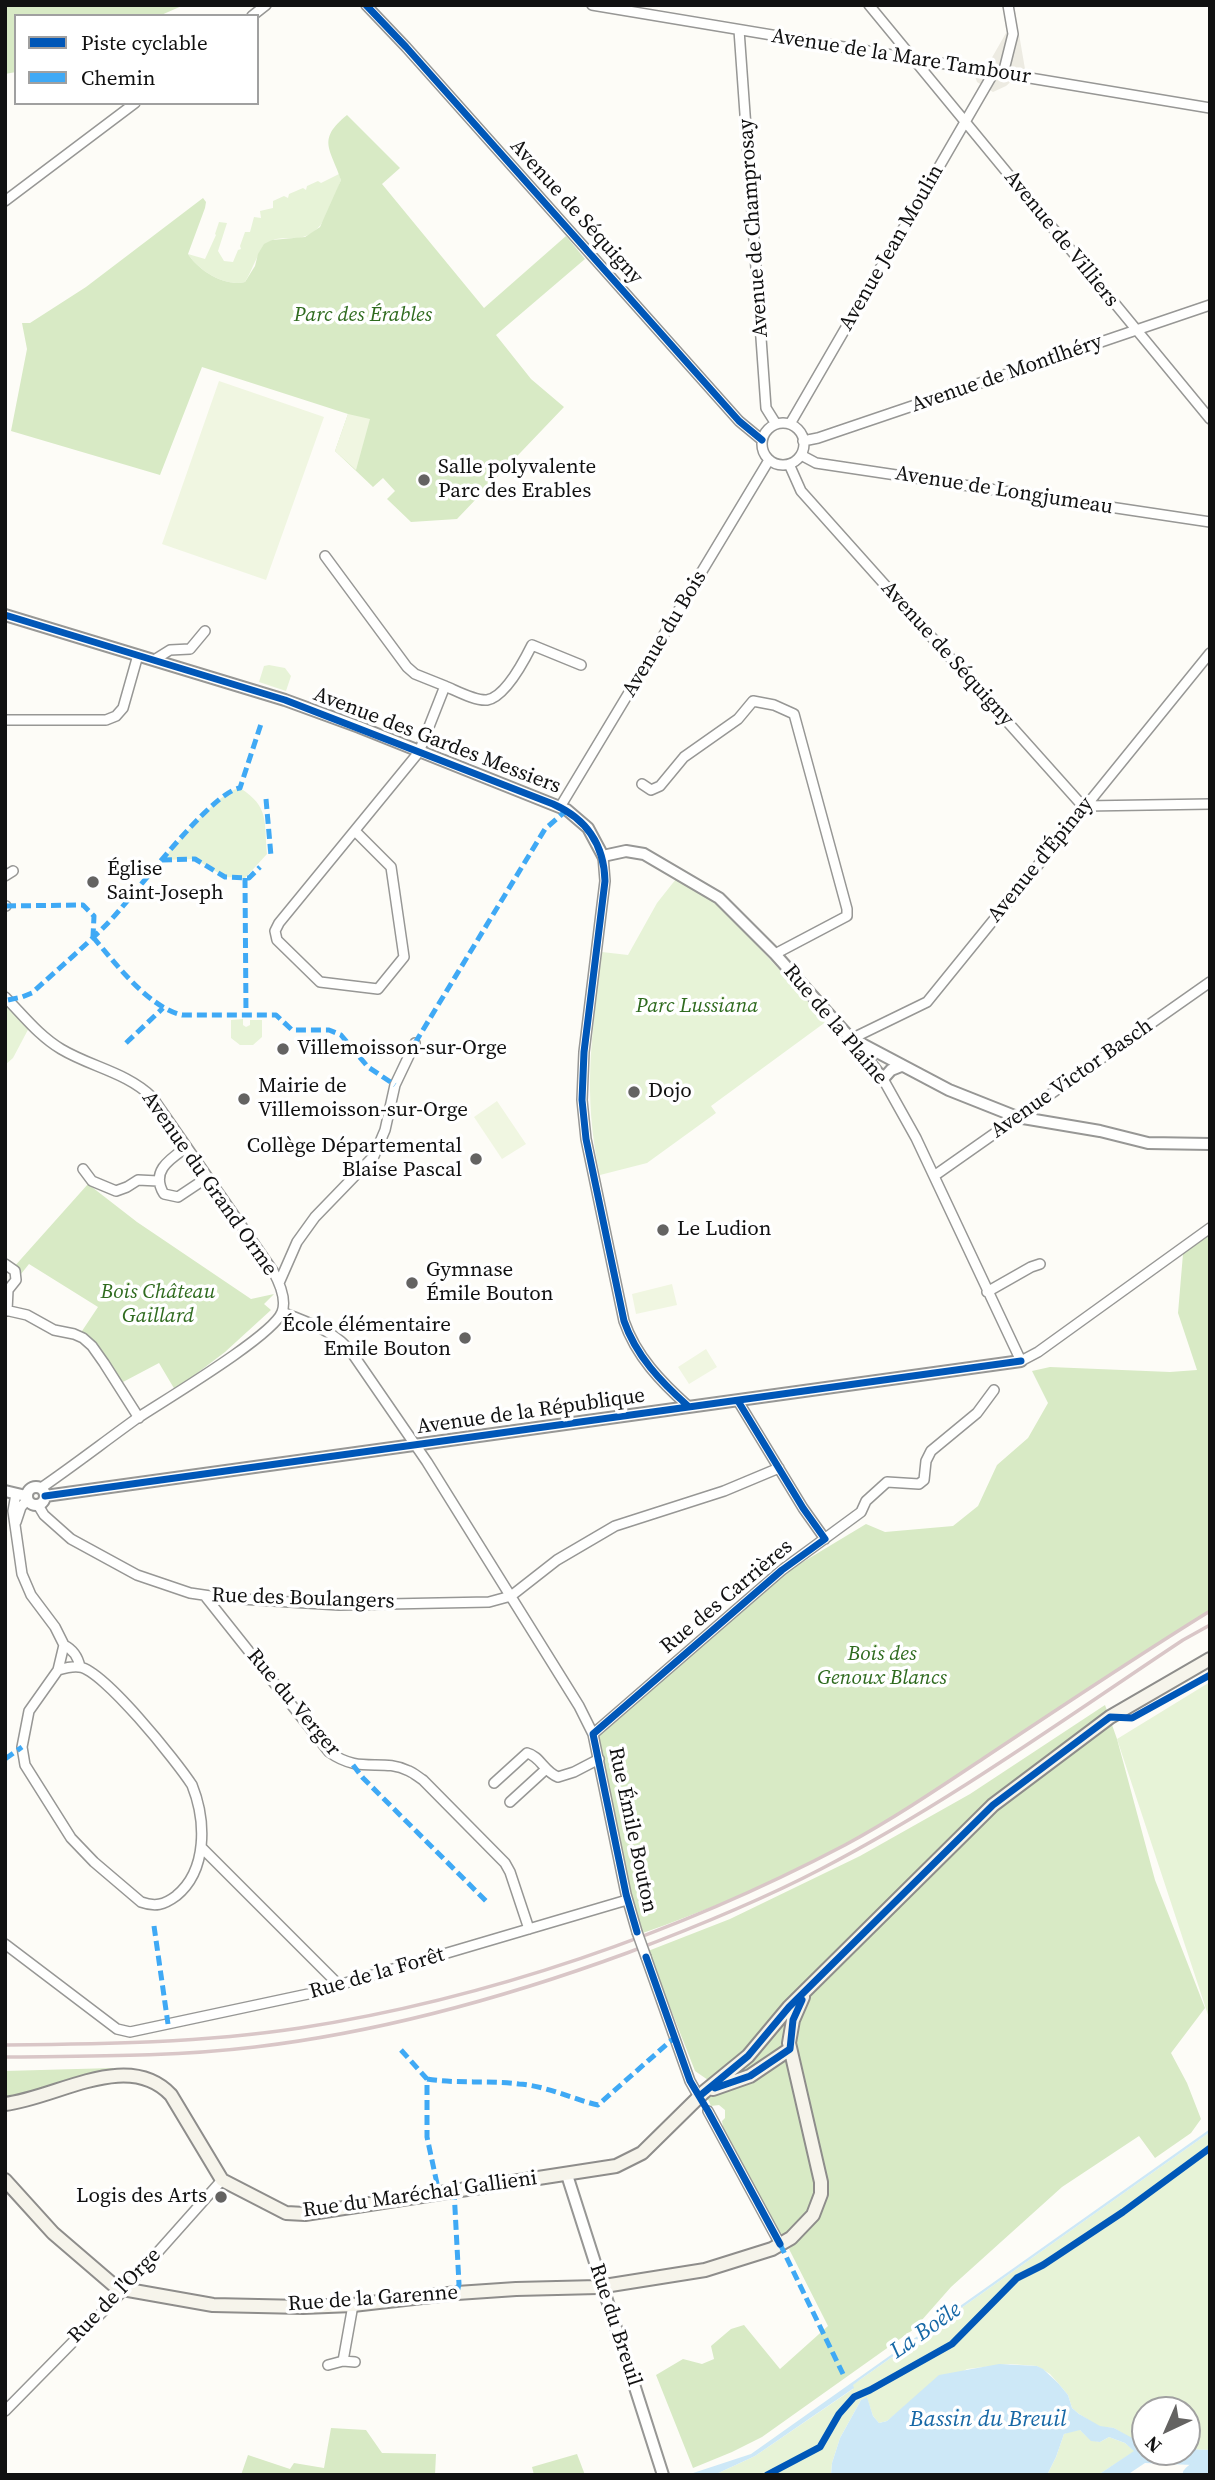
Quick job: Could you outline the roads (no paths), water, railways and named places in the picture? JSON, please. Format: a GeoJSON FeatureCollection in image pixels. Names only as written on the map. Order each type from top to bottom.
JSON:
{"type":"FeatureCollection","features":[{"type":"Feature","properties":{"kind":"main road","name":"Rue du Maréchal Gallieni"},"geometry":{"type":"LineString","coordinates":[[222,2180],[286,2213],[297,2214],[567,2175],[616,2166],[631,2160],[642,2153],[702,2094],[748,2056],[811,1984],[993,1805],[1110,1717],[1210,1659]]}},
{"type":"Feature","properties":{"kind":"main road","name":"Rue de la Garenne"},"geometry":{"type":"LineString","coordinates":[[5,2180],[53,2233],[111,2285],[213,2305],[354,2305],[457,2293],[601,2286],[705,2270],[772,2249],[791,2238],[808,2223],[818,2205],[821,2194],[819,2171],[789,2046],[797,2010],[811,1984]]}},
{"type":"Feature","properties":{"kind":"main road"},"geometry":{"type":"LineString","coordinates":[[765,2037],[789,2046]]}},
{"type":"Feature","properties":{"kind":"main road","name":"Rue du Maréchal Gallieni"},"geometry":{"type":"LineString","coordinates":[[702,2094],[750,2076],[789,2046]]}},
{"type":"Feature","properties":{"kind":"main road"},"geometry":{"type":"LineString","coordinates":[[5,2104],[111,2076],[138,2075],[150,2078],[171,2095],[222,2180]]}},
{"type":"Feature","properties":{"kind":"street","name":"Avenue de Séquigny"},"geometry":{"type":"LineString","coordinates":[[366,5],[739,421],[762,440]]}},
{"type":"Feature","properties":{"kind":"street","name":"Avenue de la Mare Tambour"},"geometry":{"type":"LineString","coordinates":[[592,5],[1210,108]]}},
{"type":"Feature","properties":{"kind":"street","name":"Avenue de Villiers"},"geometry":{"type":"LineString","coordinates":[[869,5],[1210,419]]}},
{"type":"Feature","properties":{"kind":"street","name":"Avenue Jean Moulin"},"geometry":{"type":"LineString","coordinates":[[790,424],[965,121],[998,73],[1013,34],[1008,5]]}},
{"type":"Feature","properties":{"kind":"street","name":"Avenue de Champrosay"},"geometry":{"type":"LineString","coordinates":[[739,30],[766,408],[776,424]]}},
{"type":"Feature","properties":{"kind":"street"},"geometry":{"type":"LineString","coordinates":[[5,201],[132,105]]}},
{"type":"Feature","properties":{"kind":"street","name":"Avenue de Montlhéry"},"geometry":{"type":"LineString","coordinates":[[803,440],[818,438],[1210,305]]}},
{"type":"Feature","properties":{"kind":"street"},"geometry":{"type":"LineString","coordinates":[[776,424],[790,424],[801,434],[803,440],[800,455],[789,464],[775,464],[764,454],[762,440],[769,428],[776,424]]}},
{"type":"Feature","properties":{"kind":"street","name":"Avenue de Longjumeau"},"geometry":{"type":"LineString","coordinates":[[800,455],[816,463],[1210,522]]}},
{"type":"Feature","properties":{"kind":"street","name":"Avenue du Bois"},"geometry":{"type":"LineString","coordinates":[[560,807],[769,460]]}},
{"type":"Feature","properties":{"kind":"street","name":"Avenue de Séquigny"},"geometry":{"type":"LineString","coordinates":[[789,464],[801,491],[1085,806]]}},
{"type":"Feature","properties":{"kind":"street"},"geometry":{"type":"LineString","coordinates":[[325,556],[407,667],[415,674],[480,699],[489,699],[498,695],[516,673],[532,646],[581,665]]}},
{"type":"Feature","properties":{"kind":"street","name":"Avenue des Gardes Messiers"},"geometry":{"type":"LineString","coordinates":[[5,615],[285,700],[560,807],[584,823],[603,856],[605,881],[582,1071],[586,1139],[629,1338],[650,1368],[688,1406]]}},
{"type":"Feature","properties":{"kind":"street"},"geometry":{"type":"LineString","coordinates":[[154,660],[170,650],[190,649],[205,631]]}},
{"type":"Feature","properties":{"kind":"street","name":"Avenue d'Épinay"},"geometry":{"type":"LineString","coordinates":[[855,1043],[927,1002],[1085,806],[1206,662],[1210,653]]}},
{"type":"Feature","properties":{"kind":"street"},"geometry":{"type":"LineString","coordinates":[[5,720],[106,720],[116,716],[123,708],[138,655]]}},
{"type":"Feature","properties":{"kind":"street"},"geometry":{"type":"LineString","coordinates":[[355,831],[391,867],[397,905],[404,957],[378,989],[320,982],[277,940],[275,931],[279,923],[419,752],[445,686]]}},
{"type":"Feature","properties":{"kind":"street"},"geometry":{"type":"LineString","coordinates":[[642,784],[651,790],[660,786],[684,757],[738,719],[753,701],[774,705],[793,714],[847,916],[775,954]]}},
{"type":"Feature","properties":{"kind":"street"},"geometry":{"type":"LineString","coordinates":[[1085,806],[1210,804]]}},
{"type":"Feature","properties":{"kind":"street","name":"Rue de la Plaine"},"geometry":{"type":"LineString","coordinates":[[603,856],[620,851],[635,851],[699,885],[728,905],[855,1043],[897,1102],[1021,1361]]}},
{"type":"Feature","properties":{"kind":"street","name":"Avenue Victor Basch"},"geometry":{"type":"LineString","coordinates":[[934,1176],[1210,982]]}},
{"type":"Feature","properties":{"kind":"street","name":"Avenue du Grand Orme"},"geometry":{"type":"LineString","coordinates":[[5,997],[60,1048],[123,1077],[152,1097],[279,1283],[282,1311]]}},
{"type":"Feature","properties":{"kind":"street"},"geometry":{"type":"LineString","coordinates":[[279,1283],[298,1242],[315,1217],[374,1156],[385,1130],[396,1085],[415,1043]]}},
{"type":"Feature","properties":{"kind":"street"},"geometry":{"type":"LineString","coordinates":[[855,1043],[862,1044],[949,1090],[1017,1117],[1091,1129],[1148,1143],[1210,1144]]}},
{"type":"Feature","properties":{"kind":"street"},"geometry":{"type":"LineString","coordinates":[[883,1079],[891,1070],[901,1066]]}},
{"type":"Feature","properties":{"kind":"street"},"geometry":{"type":"LineString","coordinates":[[187,1147],[161,1170],[159,1181],[164,1194],[178,1197],[208,1177]]}},
{"type":"Feature","properties":{"kind":"street"},"geometry":{"type":"LineString","coordinates":[[83,1169],[92,1181],[116,1191],[138,1180],[159,1181]]}},
{"type":"Feature","properties":{"kind":"street"},"geometry":{"type":"LineString","coordinates":[[1021,1361],[1038,1352],[1210,1228]]}},
{"type":"Feature","properties":{"kind":"street"},"geometry":{"type":"LineString","coordinates":[[5,1264],[15,1271],[16,1280],[8,1290],[6,1310],[27,1315],[54,1330],[83,1338],[104,1363],[139,1418]]}},
{"type":"Feature","properties":{"kind":"street"},"geometry":{"type":"LineString","coordinates":[[987,1292],[1041,1264]]}},
{"type":"Feature","properties":{"kind":"street"},"geometry":{"type":"LineString","coordinates":[[19,1495],[32,1505],[139,1418],[263,1334],[282,1311]]}},
{"type":"Feature","properties":{"kind":"street","name":"Rue Émile Bouton"},"geometry":{"type":"LineString","coordinates":[[282,1311],[324,1329],[345,1345],[416,1446],[579,1706],[593,1734],[627,1900],[637,1933],[690,2081],[702,2094]]}},
{"type":"Feature","properties":{"kind":"street","name":"Avenue de la République"},"geometry":{"type":"LineString","coordinates":[[41,1496],[1021,1361]]}},
{"type":"Feature","properties":{"kind":"street"},"geometry":{"type":"LineString","coordinates":[[825,1539],[861,1512],[866,1501],[887,1482],[919,1484],[924,1480],[930,1451],[977,1413],[994,1390]]}},
{"type":"Feature","properties":{"kind":"street","name":"Rue des Carrières"},"geometry":{"type":"LineString","coordinates":[[593,1734],[782,1570],[825,1539],[738,1401]]}},
{"type":"Feature","properties":{"kind":"street"},"geometry":{"type":"LineString","coordinates":[[511,1596],[557,1560],[615,1526],[724,1491],[779,1468]]}},
{"type":"Feature","properties":{"kind":"street"},"geometry":{"type":"LineString","coordinates":[[41,1496],[31,1488],[12,1502],[26,1584],[64,1645],[78,1658],[80,1667]]}},
{"type":"Feature","properties":{"kind":"street","name":"Rue des Boulangers"},"geometry":{"type":"LineString","coordinates":[[41,1496],[44,1515],[61,1531],[93,1551],[151,1581],[205,1596],[339,1605],[489,1602],[511,1596]]}},
{"type":"Feature","properties":{"kind":"street","name":"Rue du Verger"},"geometry":{"type":"LineString","coordinates":[[205,1596],[329,1752],[353,1765],[408,1770],[423,1780],[505,1863],[529,1929]]}},
{"type":"Feature","properties":{"kind":"street"},"geometry":{"type":"LineString","coordinates":[[58,1670],[80,1667],[111,1688],[186,1775],[197,1798],[201,1819],[201,1847],[196,1867],[186,1885],[161,1905],[151,1906],[133,1895],[94,1862],[71,1838],[25,1765],[22,1747],[29,1711],[58,1670],[64,1645]]}},
{"type":"Feature","properties":{"kind":"street"},"geometry":{"type":"LineString","coordinates":[[494,1783],[527,1753],[532,1754],[545,1770],[558,1777],[599,1759]]}},
{"type":"Feature","properties":{"kind":"street"},"geometry":{"type":"LineString","coordinates":[[510,1802],[545,1770]]}},
{"type":"Feature","properties":{"kind":"street"},"geometry":{"type":"LineString","coordinates":[[201,1847],[334,1980],[336,1987]]}},
{"type":"Feature","properties":{"kind":"street","name":"Rue de la Forêt"},"geometry":{"type":"LineString","coordinates":[[6,1946],[123,2032],[336,1987],[627,1900]]}},
{"type":"Feature","properties":{"kind":"street"},"geometry":{"type":"LineString","coordinates":[[708,2111],[780,2244]]}},
{"type":"Feature","properties":{"kind":"street","name":"Rue du Breuil"},"geometry":{"type":"LineString","coordinates":[[567,2175],[663,2475]]}},
{"type":"Feature","properties":{"kind":"street","name":"Rue de l'Orge"},"geometry":{"type":"LineString","coordinates":[[5,2411],[125,2289],[222,2180]]}},
{"type":"Feature","properties":{"kind":"street"},"geometry":{"type":"LineString","coordinates":[[343,2361],[354,2305]]}},
{"type":"Feature","properties":{"kind":"street"},"geometry":{"type":"LineString","coordinates":[[328,2365],[343,2361],[355,2362]]}},
{"type":"Feature","properties":{"kind":"water","name":"La Boële"},"geometry":{"type":"Polygon","coordinates":[[[1210,2129],[1210,2132],[861,2379],[853,2385],[854,2388],[755,2456],[714,2475],[687,2475],[751,2454],[1210,2129]]]}},
{"type":"Feature","properties":{"kind":"water","name":"Bassin du Breuil"},"geometry":{"type":"Polygon","coordinates":[[[999,2364],[1037,2366],[1068,2395],[1072,2408],[1100,2426],[1114,2428],[1131,2437],[1131,2448],[1109,2437],[1100,2442],[1091,2441],[1080,2430],[1064,2434],[1047,2475],[831,2475],[840,2438],[861,2400],[867,2397],[873,2416],[879,2423],[887,2421],[939,2375],[999,2364]]]}},
{"type":"Feature","properties":{"kind":"water","name":"Bassin du Breuil"},"geometry":{"type":"Polygon","coordinates":[[[1201,2450],[1210,2450],[1210,2470],[1196,2466],[1201,2466],[1201,2450]]]}},
{"type":"Feature","properties":{"kind":"water","name":"Bassin du Breuil"},"geometry":{"type":"Polygon","coordinates":[[[1131,2453],[1131,2466],[1140,2466],[1127,2475],[1098,2475],[1131,2453]]]}},
{"type":"Feature","properties":{"kind":"waterway"},"geometry":{"type":"LineString","coordinates":[[1192,2475],[1210,2460]]}},
{"type":"Feature","properties":{"kind":"railway"},"geometry":{"type":"LineString","coordinates":[[5,2045],[190,2040],[300,2028],[441,2000],[580,1959],[716,1907],[845,1845],[916,1803],[1210,1611]]}},
{"type":"Feature","properties":{"kind":"railway"},"geometry":{"type":"LineString","coordinates":[[5,2057],[193,2053],[303,2040],[444,2011],[627,1953],[749,1903],[868,1843],[960,1788],[1183,1640],[1210,1625]]}},
{"type":"Feature","properties":{"kind":"place","name":"Salle polyvalente Parc des Erables"},"geometry":{"type":"Point","coordinates":[424,480]}},
{"type":"Feature","properties":{"kind":"place","name":"Église Saint-Joseph"},"geometry":{"type":"Point","coordinates":[93,882]}},
{"type":"Feature","properties":{"kind":"place","name":"Villemoisson-sur-Orge"},"geometry":{"type":"Point","coordinates":[283,1049]}},
{"type":"Feature","properties":{"kind":"place","name":"Dojo"},"geometry":{"type":"Point","coordinates":[634,1092]}},
{"type":"Feature","properties":{"kind":"place","name":"Mairie de Villemoisson-sur-Orge"},"geometry":{"type":"Point","coordinates":[244,1099]}},
{"type":"Feature","properties":{"kind":"place","name":"Collège Départemental Blaise Pascal"},"geometry":{"type":"Point","coordinates":[476,1159]}},
{"type":"Feature","properties":{"kind":"place","name":"Le Ludion"},"geometry":{"type":"Point","coordinates":[663,1230]}},
{"type":"Feature","properties":{"kind":"place","name":"Gymnase Émile Bouton"},"geometry":{"type":"Point","coordinates":[412,1283]}},
{"type":"Feature","properties":{"kind":"place","name":"École élémentaire Emile Bouton"},"geometry":{"type":"Point","coordinates":[465,1338]}},
{"type":"Feature","properties":{"kind":"place","name":"Logis des Arts"},"geometry":{"type":"Point","coordinates":[221,2197]}},
{"type":"Feature","properties":{"kind":"park label","name":"Parc des Érables"},"geometry":{"type":"Point","coordinates":[363,316]}},
{"type":"Feature","properties":{"kind":"park label","name":"Parc Lussiana"},"geometry":{"type":"Point","coordinates":[697,1007]}},
{"type":"Feature","properties":{"kind":"park label","name":"Bois Château Gaillard"},"geometry":{"type":"Point","coordinates":[158,1305]}},
{"type":"Feature","properties":{"kind":"park label","name":"Bois des Genoux Blancs"},"geometry":{"type":"Point","coordinates":[882,1667]}}]}
